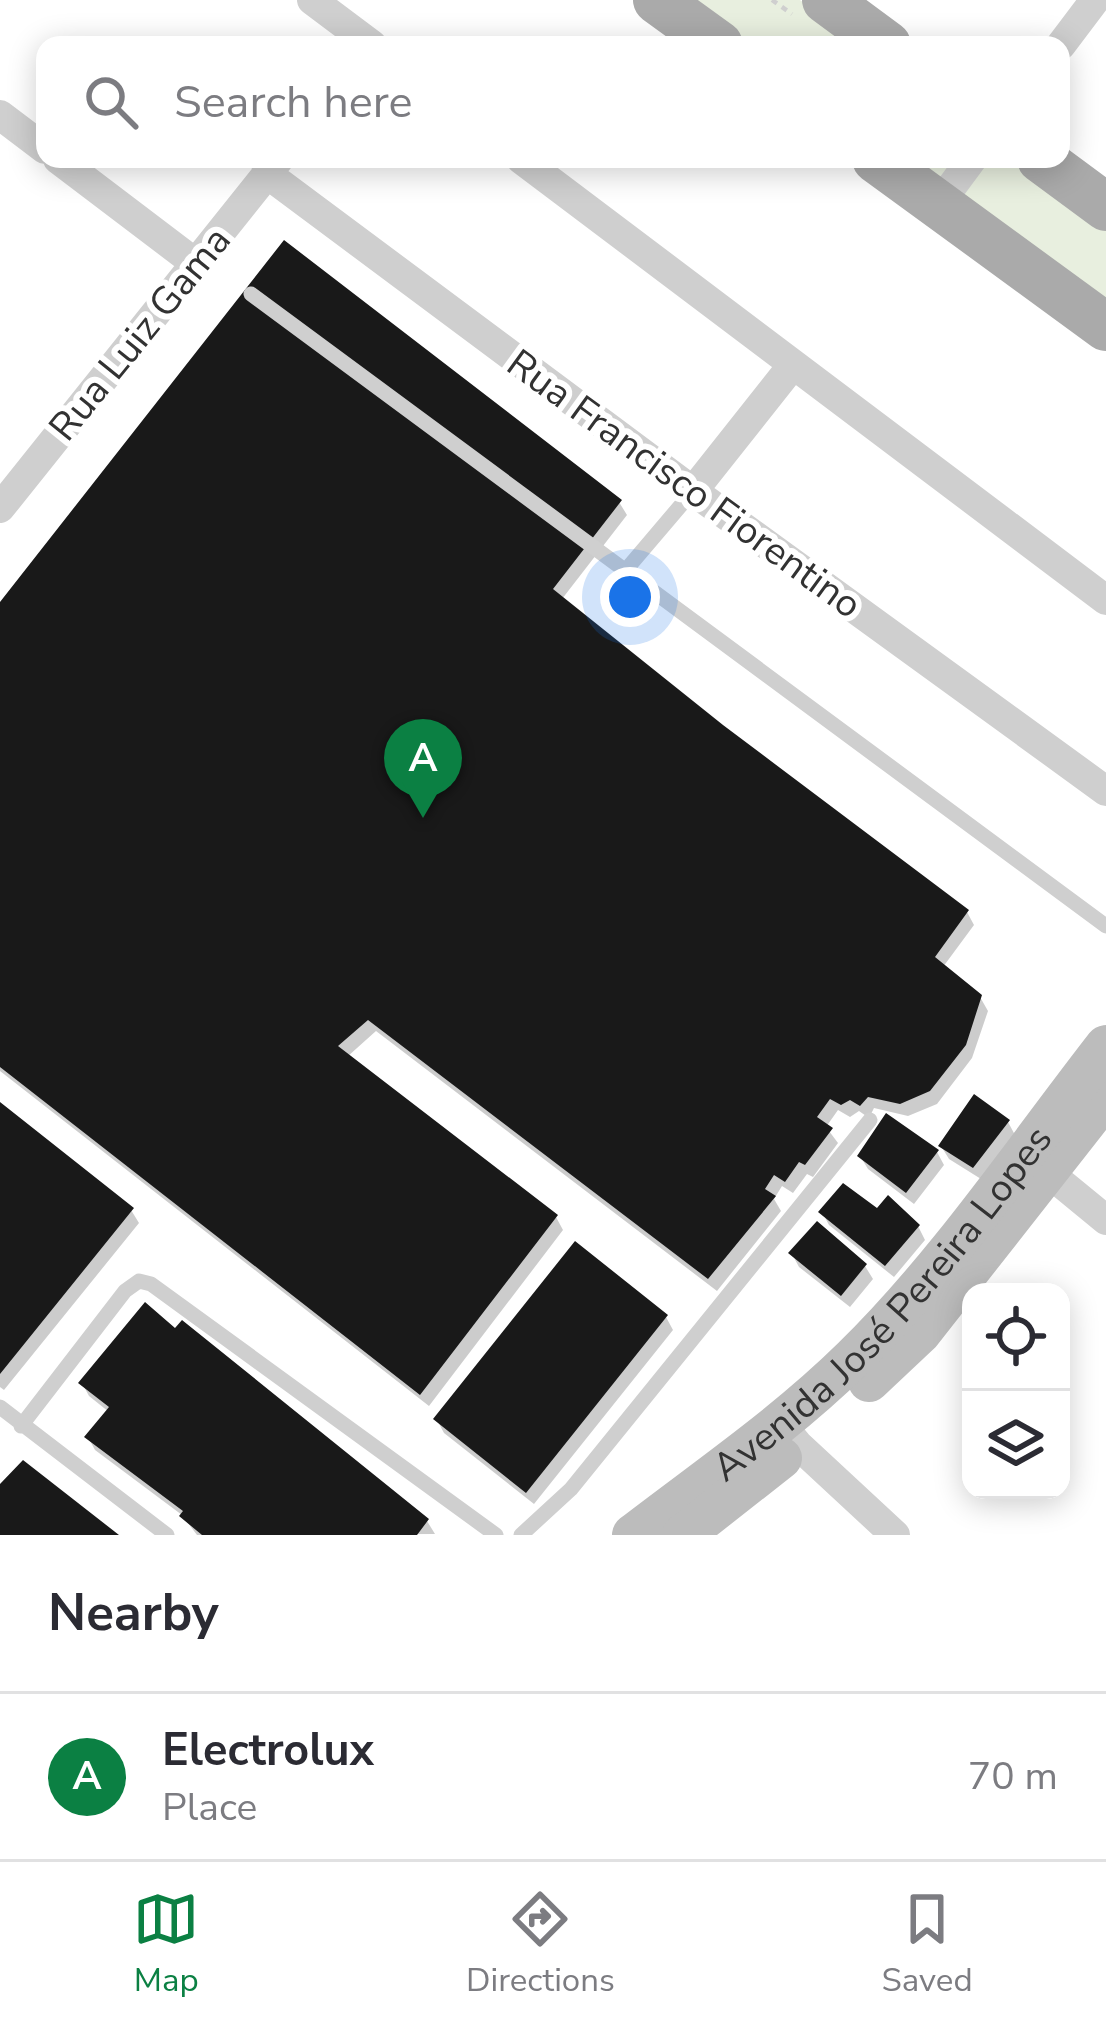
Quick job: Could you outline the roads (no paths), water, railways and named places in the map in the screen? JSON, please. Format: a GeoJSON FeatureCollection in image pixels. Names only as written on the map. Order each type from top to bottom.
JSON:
{"type":"FeatureCollection","features":[{"type":"Feature","properties":{"kind":"main road"},"geometry":{"type":"LineString","coordinates":[[657,0],[707,36]]}},
{"type":"Feature","properties":{"kind":"main road"},"geometry":{"type":"LineString","coordinates":[[826,0],[875,36]]}},
{"type":"Feature","properties":{"kind":"main road"},"geometry":{"type":"LineString","coordinates":[[887,168],[1106,327]]}},
{"type":"Feature","properties":{"kind":"main road"},"geometry":{"type":"LineString","coordinates":[[1053,168],[1106,207]]}},
{"type":"Feature","properties":{"kind":"main road","name":"Avenida José Pereira Lopes"},"geometry":{"type":"LineString","coordinates":[[1036,1162],[1106,1046]]}},
{"type":"Feature","properties":{"kind":"main road","name":"Avenida José Pereira Lopes"},"geometry":{"type":"LineString","coordinates":[[683,1535],[789,1434],[1036,1162],[1106,1096]]}},
{"type":"Feature","properties":{"kind":"main road","name":"Avenida José Pereira Lopes"},"geometry":{"type":"LineString","coordinates":[[633,1535],[789,1434]]}},
{"type":"Feature","properties":{"kind":"street"},"geometry":{"type":"LineString","coordinates":[[312,0],[360,36]]}},
{"type":"Feature","properties":{"kind":"street"},"geometry":{"type":"LineString","coordinates":[[1068,36],[1095,0]]}},
{"type":"Feature","properties":{"kind":"street"},"geometry":{"type":"LineString","coordinates":[[0,115],[36,142]]}},
{"type":"Feature","properties":{"kind":"street"},"geometry":{"type":"LineString","coordinates":[[70,168],[195,263]]}},
{"type":"Feature","properties":{"kind":"street","name":"Rua Luiz Gama"},"geometry":{"type":"LineString","coordinates":[[0,508],[271,168]]}},
{"type":"Feature","properties":{"kind":"street","name":"Rua Francisco Fiorentino"},"geometry":{"type":"LineString","coordinates":[[276,168],[693,491],[1106,791]]}},
{"type":"Feature","properties":{"kind":"street"},"geometry":{"type":"LineString","coordinates":[[533,168],[1106,600]]}},
{"type":"Feature","properties":{"kind":"street"},"geometry":{"type":"LineString","coordinates":[[938,205],[965,168]]}},
{"type":"Feature","properties":{"kind":"street"},"geometry":{"type":"LineString","coordinates":[[693,491],[792,366]]}},
{"type":"Feature","properties":{"kind":"street"},"geometry":{"type":"LineString","coordinates":[[0,455],[26,475]]}},
{"type":"Feature","properties":{"kind":"street"},"geometry":{"type":"LineString","coordinates":[[1036,1162],[1106,1220]]}},
{"type":"Feature","properties":{"kind":"street"},"geometry":{"type":"LineString","coordinates":[[789,1434],[895,1535]]}},
{"type":"Feature","properties":{"kind":"lane"},"geometry":{"type":"LineString","coordinates":[[251,295],[1106,926]]}},
{"type":"Feature","properties":{"kind":"lane"},"geometry":{"type":"LineString","coordinates":[[625,571],[693,491]]}},
{"type":"Feature","properties":{"kind":"lane"},"geometry":{"type":"LineString","coordinates":[[521,1535],[572,1489],[870,1120]]}},
{"type":"Feature","properties":{"kind":"lane"},"geometry":{"type":"LineString","coordinates":[[21,1426],[125,1291],[140,1281],[151,1284],[496,1535]]}},
{"type":"Feature","properties":{"kind":"lane"},"geometry":{"type":"LineString","coordinates":[[0,1407],[167,1535]]}},
{"type":"Feature","properties":{"kind":"place","name":"Electrolux"},"geometry":{"type":"Point","coordinates":[423,818]}}]}
